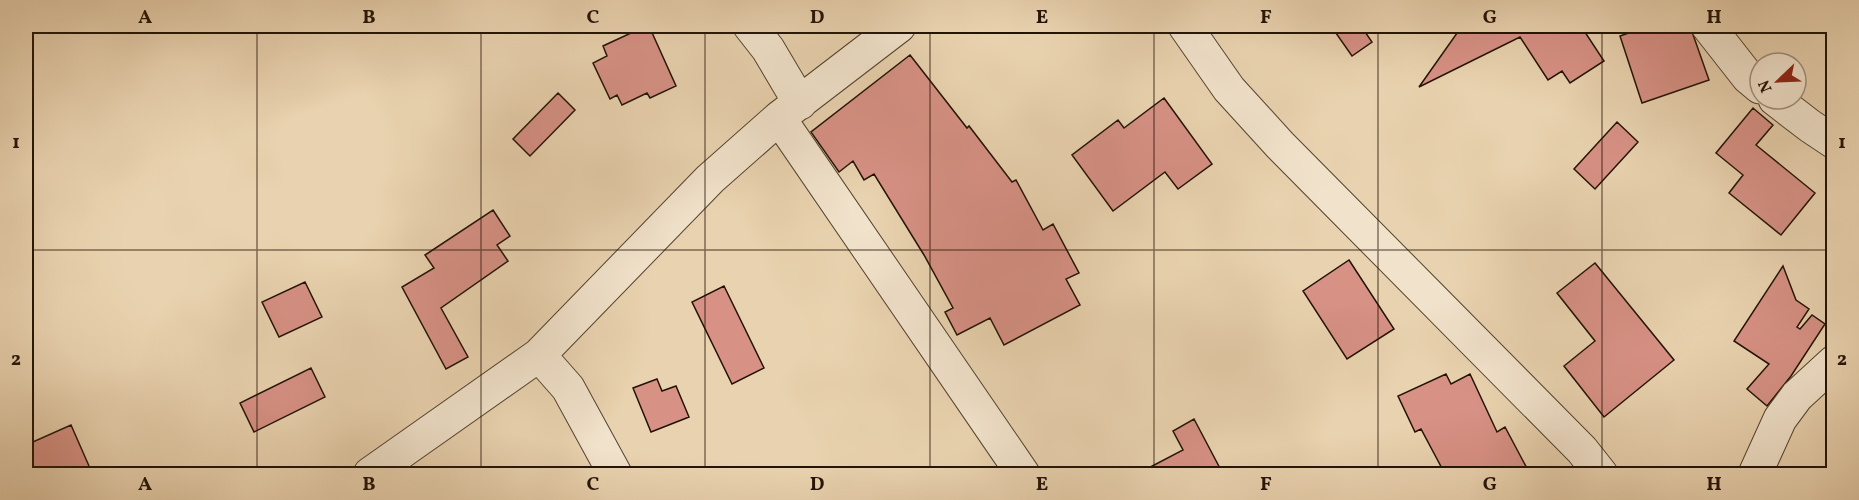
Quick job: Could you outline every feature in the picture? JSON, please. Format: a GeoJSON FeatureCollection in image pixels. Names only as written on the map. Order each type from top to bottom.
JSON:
{"type":"FeatureCollection","features":[{"type":"Feature","properties":{"kind":"street"},"geometry":{"type":"LineString","coordinates":[[750,26],[768,49],[789,110],[1023,474]]}},
{"type":"Feature","properties":{"kind":"street"},"geometry":{"type":"LineString","coordinates":[[370,474],[539,355],[710,179],[789,110],[899,26]]}},
{"type":"Feature","properties":{"kind":"street"},"geometry":{"type":"LineString","coordinates":[[1185,26],[1229,89],[1280,145],[1582,450],[1601,474]]}},
{"type":"Feature","properties":{"kind":"street"},"geometry":{"type":"LineString","coordinates":[[1707,26],[1748,77]]}},
{"type":"Feature","properties":{"kind":"street"},"geometry":{"type":"LineString","coordinates":[[1796,111],[1826,128]]}},
{"type":"Feature","properties":{"kind":"street"},"geometry":{"type":"LineString","coordinates":[[539,355],[567,387],[615,474]]}},
{"type":"Feature","properties":{"kind":"street"},"geometry":{"type":"LineString","coordinates":[[1755,474],[1780,419],[1797,396],[1833,362]]}},
{"type":"Feature","properties":{"kind":"building"},"geometry":{"type":"Polygon","coordinates":[[[649,26],[676,86],[650,98],[647,93],[622,105],[617,95],[610,99],[593,63],[607,56],[603,46],[649,26]]]}},
{"type":"Feature","properties":{"kind":"building"},"geometry":{"type":"Polygon","coordinates":[[[1331,26],[1361,26],[1372,42],[1352,56],[1331,26]]]}},
{"type":"Feature","properties":{"kind":"building"},"geometry":{"type":"Polygon","coordinates":[[[1462,26],[1581,26],[1604,61],[1570,83],[1562,71],[1548,80],[1520,37],[1419,87],[1462,26]]]}},
{"type":"Feature","properties":{"kind":"building"},"geometry":{"type":"Polygon","coordinates":[[[1649,26],[1690,26],[1709,80],[1642,103],[1620,36],[1649,26]]]}},
{"type":"Feature","properties":{"kind":"building"},"geometry":{"type":"Polygon","coordinates":[[[910,55],[1012,182],[1016,180],[1043,230],[1053,224],[1079,273],[1066,279],[1080,305],[1004,345],[990,318],[957,335],[945,312],[953,308],[924,255],[874,174],[864,180],[853,161],[839,172],[811,132],[910,55]]]}},
{"type":"Feature","properties":{"kind":"building"},"geometry":{"type":"Polygon","coordinates":[[[558,93],[575,110],[530,156],[513,139],[558,93]]]}},
{"type":"Feature","properties":{"kind":"building"},"geometry":{"type":"Polygon","coordinates":[[[1164,98],[1212,164],[1178,189],[1165,172],[1113,211],[1072,155],[1118,120],[1124,128],[1164,98]]]}},
{"type":"Feature","properties":{"kind":"building"},"geometry":{"type":"Polygon","coordinates":[[[1751,111],[1757,111],[1773,125],[1756,145],[1815,193],[1781,235],[1729,193],[1743,175],[1716,153],[1751,111]]]}},
{"type":"Feature","properties":{"kind":"building"},"geometry":{"type":"Polygon","coordinates":[[[1617,122],[1638,142],[1595,189],[1574,169],[1617,122]]]}},
{"type":"Feature","properties":{"kind":"building"},"geometry":{"type":"Polygon","coordinates":[[[493,210],[510,236],[497,245],[508,261],[441,308],[468,357],[446,369],[402,287],[434,268],[425,255],[493,210]]]}},
{"type":"Feature","properties":{"kind":"building"},"geometry":{"type":"Polygon","coordinates":[[[1349,260],[1394,329],[1347,359],[1303,291],[1349,260]]]}},
{"type":"Feature","properties":{"kind":"building"},"geometry":{"type":"Polygon","coordinates":[[[1595,263],[1674,360],[1604,417],[1564,366],[1595,341],[1557,293],[1595,263]]]}},
{"type":"Feature","properties":{"kind":"building"},"geometry":{"type":"Polygon","coordinates":[[[1783,266],[1796,300],[1809,309],[1797,327],[1800,329],[1812,315],[1825,324],[1791,376],[1767,406],[1747,389],[1769,364],[1734,341],[1783,266]]]}},
{"type":"Feature","properties":{"kind":"building"},"geometry":{"type":"Polygon","coordinates":[[[305,282],[322,317],[279,337],[262,302],[305,282]]]}},
{"type":"Feature","properties":{"kind":"building"},"geometry":{"type":"Polygon","coordinates":[[[724,286],[764,368],[732,384],[692,302],[724,286]]]}},
{"type":"Feature","properties":{"kind":"building"},"geometry":{"type":"Polygon","coordinates":[[[311,368],[325,397],[254,432],[240,403],[311,368]]]}},
{"type":"Feature","properties":{"kind":"building"},"geometry":{"type":"Polygon","coordinates":[[[1446,374],[1451,384],[1470,374],[1497,432],[1505,427],[1530,474],[1445,474],[1421,429],[1415,432],[1398,396],[1446,374]]]}},
{"type":"Feature","properties":{"kind":"building"},"geometry":{"type":"Polygon","coordinates":[[[657,379],[662,391],[676,386],[689,417],[651,432],[633,388],[657,379]]]}},
{"type":"Feature","properties":{"kind":"building"},"geometry":{"type":"Polygon","coordinates":[[[1194,419],[1223,474],[1137,474],[1183,450],[1173,431],[1194,419]]]}},
{"type":"Feature","properties":{"kind":"building"},"geometry":{"type":"Polygon","coordinates":[[[71,425],[89,466],[69,474],[35,474],[26,452],[26,445],[71,425]]]}}]}
